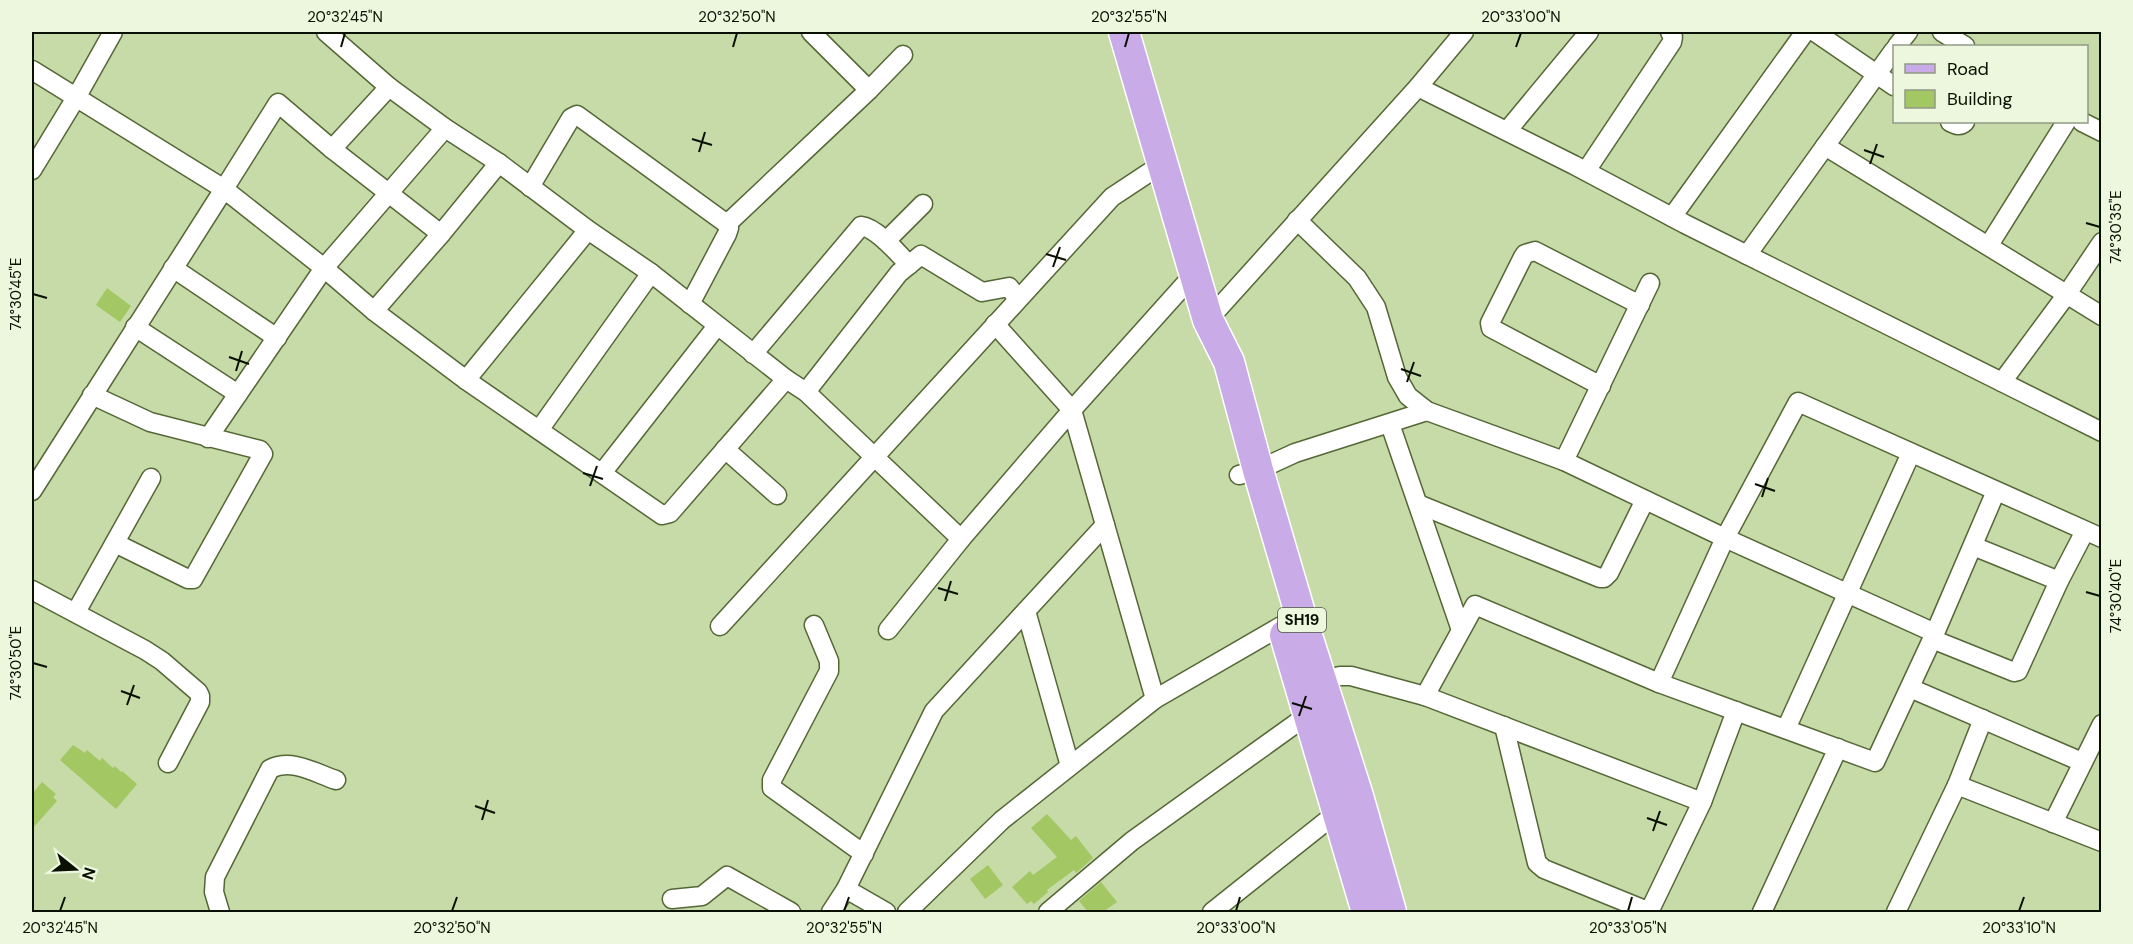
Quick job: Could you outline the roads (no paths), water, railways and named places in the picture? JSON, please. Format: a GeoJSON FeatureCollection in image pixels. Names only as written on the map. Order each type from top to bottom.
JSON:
{"type":"FeatureCollection","features":[{"type":"Feature","properties":{"kind":"main road","name":"SH19"},"geometry":{"type":"LineString","coordinates":[[1124,32],[1210,325],[1211,359],[1249,473],[1348,804],[1367,912]]}},
{"type":"Feature","properties":{"kind":"main road","name":"SH19"},"geometry":{"type":"LineString","coordinates":[[1249,473],[1283,626],[1311,683],[1309,714],[1391,912]]}},
{"type":"Feature","properties":{"kind":"street"},"geometry":{"type":"LineString","coordinates":[[32,170],[113,32]]}},
{"type":"Feature","properties":{"kind":"street"},"geometry":{"type":"LineString","coordinates":[[327,32],[389,87],[651,273],[753,354],[806,392],[961,539]]}},
{"type":"Feature","properties":{"kind":"street"},"geometry":{"type":"LineString","coordinates":[[811,32],[869,90]]}},
{"type":"Feature","properties":{"kind":"street"},"geometry":{"type":"LineString","coordinates":[[1507,131],[1589,32]]}},
{"type":"Feature","properties":{"kind":"street"},"geometry":{"type":"LineString","coordinates":[[1586,171],[1672,42],[1673,37],[1670,32]]}},
{"type":"Feature","properties":{"kind":"street"},"geometry":{"type":"LineString","coordinates":[[1672,217],[1805,32]]}},
{"type":"Feature","properties":{"kind":"street"},"geometry":{"type":"LineString","coordinates":[[1815,32],[1893,85]]}},
{"type":"Feature","properties":{"kind":"street"},"geometry":{"type":"LineString","coordinates":[[1898,45],[1908,32]]}},
{"type":"Feature","properties":{"kind":"street"},"geometry":{"type":"LineString","coordinates":[[1942,32],[1963,45]]}},
{"type":"Feature","properties":{"kind":"street"},"geometry":{"type":"LineString","coordinates":[[1210,325],[1297,220],[1418,87],[1454,36]]}},
{"type":"Feature","properties":{"kind":"street"},"geometry":{"type":"LineString","coordinates":[[1747,255],[1893,52]]}},
{"type":"Feature","properties":{"kind":"street"},"geometry":{"type":"LineString","coordinates":[[727,224],[869,90],[903,54]]}},
{"type":"Feature","properties":{"kind":"street"},"geometry":{"type":"LineString","coordinates":[[32,70],[224,189],[324,268],[374,311],[466,380],[658,514],[666,515],[786,379]]}},
{"type":"Feature","properties":{"kind":"street"},"geometry":{"type":"LineString","coordinates":[[332,149],[389,87]]}},
{"type":"Feature","properties":{"kind":"street"},"geometry":{"type":"LineString","coordinates":[[1418,87],[1747,255],[2102,432]]}},
{"type":"Feature","properties":{"kind":"street"},"geometry":{"type":"LineString","coordinates":[[32,491],[278,103],[332,149],[441,234]]}},
{"type":"Feature","properties":{"kind":"street"},"geometry":{"type":"LineString","coordinates":[[530,187],[571,118],[577,115],[727,224],[728,234],[690,304]]}},
{"type":"Feature","properties":{"kind":"street"},"geometry":{"type":"LineString","coordinates":[[1989,245],[2065,123]]}},
{"type":"Feature","properties":{"kind":"street"},"geometry":{"type":"LineString","coordinates":[[2084,123],[2102,132]]}},
{"type":"Feature","properties":{"kind":"street"},"geometry":{"type":"LineString","coordinates":[[208,438],[324,268],[445,128]]}},
{"type":"Feature","properties":{"kind":"street"},"geometry":{"type":"LineString","coordinates":[[1826,146],[2102,316]]}},
{"type":"Feature","properties":{"kind":"street"},"geometry":{"type":"LineString","coordinates":[[374,311],[499,163]]}},
{"type":"Feature","properties":{"kind":"street"},"geometry":{"type":"LineString","coordinates":[[720,626],[1112,197],[1162,164]]}},
{"type":"Feature","properties":{"kind":"street"},"geometry":{"type":"LineString","coordinates":[[886,241],[923,204]]}},
{"type":"Feature","properties":{"kind":"street"},"geometry":{"type":"LineString","coordinates":[[1297,220],[1357,278],[1377,307],[1397,377],[1408,396],[1427,411],[1564,461],[1725,538],[1848,595],[1933,636],[2014,672],[2018,671],[2059,581],[2093,534],[1798,402],[1725,538],[1659,683]]}},
{"type":"Feature","properties":{"kind":"street"},"geometry":{"type":"LineString","coordinates":[[753,354],[861,226],[867,227],[886,241],[909,265]]}},
{"type":"Feature","properties":{"kind":"street"},"geometry":{"type":"LineString","coordinates":[[466,380],[588,230]]}},
{"type":"Feature","properties":{"kind":"street"},"geometry":{"type":"LineString","coordinates":[[2002,382],[2102,242]]}},
{"type":"Feature","properties":{"kind":"street"},"geometry":{"type":"LineString","coordinates":[[1601,386],[1491,328],[1490,322],[1523,257],[1535,251],[1640,305]]}},
{"type":"Feature","properties":{"kind":"street"},"geometry":{"type":"LineString","coordinates":[[806,392],[900,273],[921,255],[982,292],[1010,287],[1018,299]]}},
{"type":"Feature","properties":{"kind":"street"},"geometry":{"type":"LineString","coordinates":[[173,268],[277,338]]}},
{"type":"Feature","properties":{"kind":"street"},"geometry":{"type":"LineString","coordinates":[[539,430],[651,273]]}},
{"type":"Feature","properties":{"kind":"street"},"geometry":{"type":"LineString","coordinates":[[888,630],[961,539],[1072,410],[1194,274]]}},
{"type":"Feature","properties":{"kind":"street"},"geometry":{"type":"LineString","coordinates":[[1564,461],[1650,283]]}},
{"type":"Feature","properties":{"kind":"street"},"geometry":{"type":"LineString","coordinates":[[995,324],[1072,410],[1155,699]]}},
{"type":"Feature","properties":{"kind":"street"},"geometry":{"type":"LineString","coordinates":[[602,473],[717,326]]}},
{"type":"Feature","properties":{"kind":"street"},"geometry":{"type":"LineString","coordinates":[[135,327],[237,394]]}},
{"type":"Feature","properties":{"kind":"street"},"geometry":{"type":"LineString","coordinates":[[92,395],[150,422],[260,450],[263,454],[194,577],[190,580],[115,543]]}},
{"type":"Feature","properties":{"kind":"street"},"geometry":{"type":"LineString","coordinates":[[1249,473],[1295,453],[1427,411]]}},
{"type":"Feature","properties":{"kind":"street"},"geometry":{"type":"LineString","coordinates":[[1390,424],[1461,630]]}},
{"type":"Feature","properties":{"kind":"street"},"geometry":{"type":"LineString","coordinates":[[724,449],[777,495]]}},
{"type":"Feature","properties":{"kind":"street"},"geometry":{"type":"LineString","coordinates":[[1786,729],[1911,453]]}},
{"type":"Feature","properties":{"kind":"street"},"geometry":{"type":"LineString","coordinates":[[76,612],[151,478]]}},
{"type":"Feature","properties":{"kind":"street"},"geometry":{"type":"LineString","coordinates":[[1425,696],[1475,604],[1659,683],[1875,762],[1996,491]]}},
{"type":"Feature","properties":{"kind":"street"},"geometry":{"type":"LineString","coordinates":[[1418,504],[1604,578],[1610,573],[1645,500]]}},
{"type":"Feature","properties":{"kind":"street"},"geometry":{"type":"LineString","coordinates":[[831,912],[864,854],[934,711],[1105,525]]}},
{"type":"Feature","properties":{"kind":"street"},"geometry":{"type":"LineString","coordinates":[[1972,546],[2059,581]]}},
{"type":"Feature","properties":{"kind":"street"},"geometry":{"type":"LineString","coordinates":[[32,590],[145,650],[162,661],[198,692],[200,702],[168,763]]}},
{"type":"Feature","properties":{"kind":"street"},"geometry":{"type":"LineString","coordinates":[[1026,611],[1070,766]]}},
{"type":"Feature","properties":{"kind":"street"},"geometry":{"type":"LineString","coordinates":[[814,625],[829,661],[829,671],[772,780],[772,788],[864,854]]}},
{"type":"Feature","properties":{"kind":"street"},"geometry":{"type":"LineString","coordinates":[[907,912],[1002,820],[1155,699],[1283,626]]}},
{"type":"Feature","properties":{"kind":"street"},"geometry":{"type":"LineString","coordinates":[[1311,683],[1340,676],[1351,676],[1425,696],[1702,802]]}},
{"type":"Feature","properties":{"kind":"street"},"geometry":{"type":"LineString","coordinates":[[1910,688],[2082,762]]}},
{"type":"Feature","properties":{"kind":"street"},"geometry":{"type":"LineString","coordinates":[[1504,726],[1537,863],[1544,869],[1649,912],[1702,802],[1736,711]]}},
{"type":"Feature","properties":{"kind":"street"},"geometry":{"type":"LineString","coordinates":[[1048,912],[1132,841],[1309,714]]}},
{"type":"Feature","properties":{"kind":"street"},"geometry":{"type":"LineString","coordinates":[[1896,912],[1957,785],[1983,719]]}},
{"type":"Feature","properties":{"kind":"street"},"geometry":{"type":"LineString","coordinates":[[2053,823],[2102,724]]}},
{"type":"Feature","properties":{"kind":"street"},"geometry":{"type":"LineString","coordinates":[[1762,912],[1838,748]]}},
{"type":"Feature","properties":{"kind":"street"},"geometry":{"type":"LineString","coordinates":[[220,912],[214,892],[215,877],[270,770],[278,765],[292,765],[336,780]]}},
{"type":"Feature","properties":{"kind":"street"},"geometry":{"type":"LineString","coordinates":[[1957,785],[2102,842]]}},
{"type":"Feature","properties":{"kind":"street"},"geometry":{"type":"LineString","coordinates":[[1212,912],[1348,804]]}},
{"type":"Feature","properties":{"kind":"street"},"geometry":{"type":"LineString","coordinates":[[672,899],[702,896],[727,876],[791,912]]}},
{"type":"Feature","properties":{"kind":"street"},"geometry":{"type":"LineString","coordinates":[[846,889],[886,912]]}}]}
